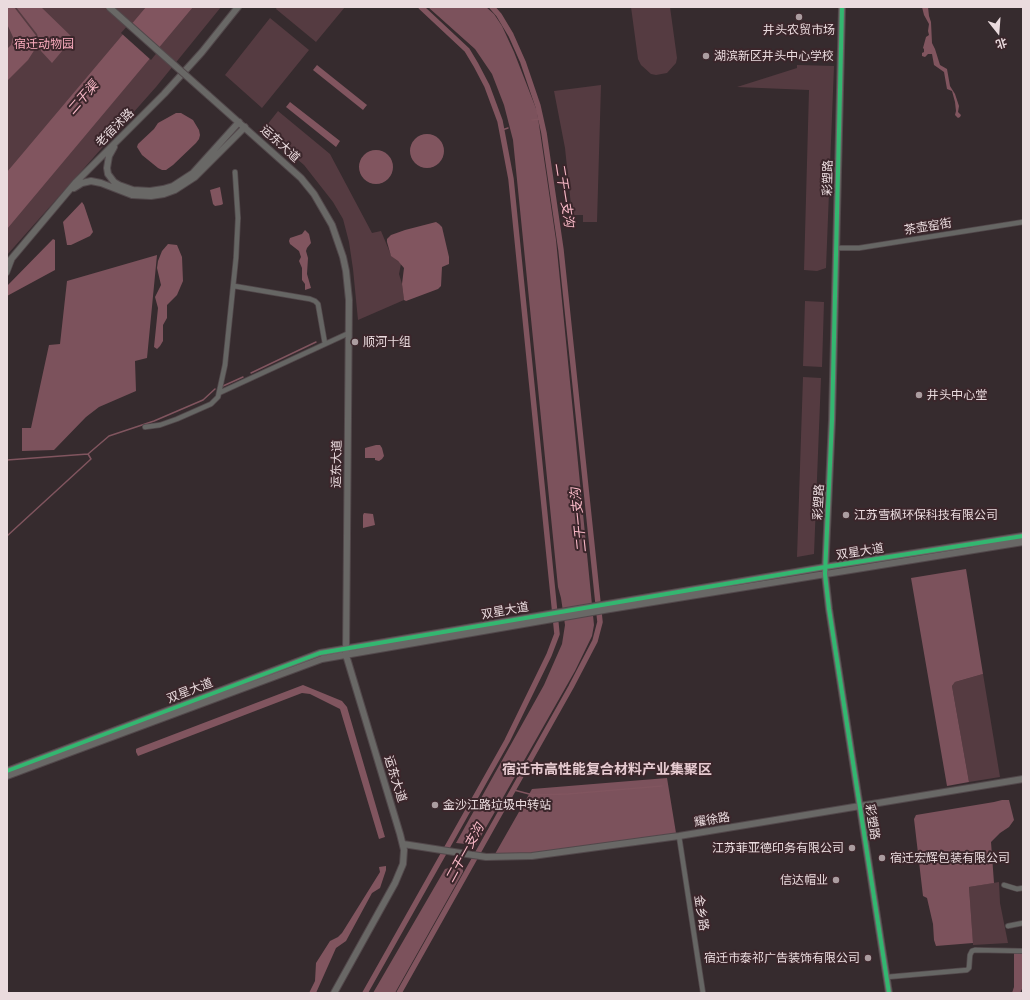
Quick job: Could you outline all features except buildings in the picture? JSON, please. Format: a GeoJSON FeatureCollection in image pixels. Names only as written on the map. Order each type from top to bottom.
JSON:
{"type":"FeatureCollection","features":[{"type":"Feature","properties":{"kind":"street","name":"运东大道"},"geometry":{"type":"LineString","coordinates":[[109,7],[301,178],[314,194],[332,225],[343,256],[349,300],[346,655],[403,844],[403,864],[395,883],[334,993]]}},
{"type":"Feature","properties":{"kind":"street","name":"老宿沭路"},"geometry":{"type":"LineString","coordinates":[[7,264],[69,190],[164,94],[202,52],[238,7]]}},
{"type":"Feature","properties":{"kind":"street","name":"彩塑路"},"geometry":{"type":"LineString","coordinates":[[842,7],[831,453],[825,574],[829,609],[889,993]]}},
{"type":"Feature","properties":{"kind":"street"},"geometry":{"type":"LineString","coordinates":[[117,141],[110,153],[108,162],[108,174],[112,180],[119,186],[132,190],[156,190],[173,186],[193,173],[239,122]]}},
{"type":"Feature","properties":{"kind":"street"},"geometry":{"type":"LineString","coordinates":[[69,190],[82,183],[91,181],[101,183],[132,195],[151,196],[164,194],[186,184],[201,172],[245,127]]}},
{"type":"Feature","properties":{"kind":"street"},"geometry":{"type":"LineString","coordinates":[[145,427],[160,425],[171,421],[211,404],[218,397],[225,365],[234,286],[238,218],[235,172]]}},
{"type":"Feature","properties":{"kind":"street","name":"茶壶窑街"},"geometry":{"type":"LineString","coordinates":[[836,248],[859,248],[1023,222]]}},
{"type":"Feature","properties":{"kind":"street"},"geometry":{"type":"LineString","coordinates":[[7,273],[13,257]]}},
{"type":"Feature","properties":{"kind":"street"},"geometry":{"type":"LineString","coordinates":[[234,286],[315,301],[318,304],[325,344]]}},
{"type":"Feature","properties":{"kind":"street"},"geometry":{"type":"LineString","coordinates":[[219,393],[349,333]]}},
{"type":"Feature","properties":{"kind":"street","name":"双星大道"},"geometry":{"type":"LineString","coordinates":[[609,606],[825,567],[1023,536]]}},
{"type":"Feature","properties":{"kind":"street","name":"双星大道"},"geometry":{"type":"LineString","coordinates":[[609,606],[825,574],[1023,542]]}},
{"type":"Feature","properties":{"kind":"street"},"geometry":{"type":"LineString","coordinates":[[539,618],[609,606]]}},
{"type":"Feature","properties":{"kind":"street","name":"双星大道"},"geometry":{"type":"LineString","coordinates":[[7,771],[320,653],[539,618]]}},
{"type":"Feature","properties":{"kind":"street","name":"双星大道"},"geometry":{"type":"LineString","coordinates":[[7,776],[322,659],[539,618]]}},
{"type":"Feature","properties":{"kind":"street","name":"耀徐路"},"geometry":{"type":"LineString","coordinates":[[403,844],[486,858],[532,856],[679,836],[1023,779]]}},
{"type":"Feature","properties":{"kind":"street","name":"金乡路"},"geometry":{"type":"LineString","coordinates":[[679,836],[703,993]]}},
{"type":"Feature","properties":{"kind":"street"},"geometry":{"type":"LineString","coordinates":[[1004,885],[1023,888]]}},
{"type":"Feature","properties":{"kind":"street"},"geometry":{"type":"LineString","coordinates":[[1008,926],[1023,923]]}},
{"type":"Feature","properties":{"kind":"street"},"geometry":{"type":"LineString","coordinates":[[887,977],[967,970],[969,968],[970,956],[972,951],[975,950],[1023,951]]}},
{"type":"Feature","properties":{"kind":"green space","name":"宿迁动物园"},"geometry":{"type":"Polygon","coordinates":[[[7,7],[221,7],[156,87],[7,255],[7,7]]]}},
{"type":"Feature","properties":{"kind":"green space","name":"宿迁动物园"},"geometry":{"type":"Polygon","coordinates":[[[16,7],[41,7],[73,38],[52,63],[41,51],[37,34],[16,7]]]}},
{"type":"Feature","properties":{"kind":"green space"},"geometry":{"type":"Polygon","coordinates":[[[277,7],[345,7],[316,42],[276,9],[277,7]]]}},
{"type":"Feature","properties":{"kind":"green space"},"geometry":{"type":"Polygon","coordinates":[[[428,7],[486,7],[494,14],[502,26],[514,52],[537,111],[556,240],[594,625],[592,636],[575,671],[476,845],[456,843],[544,685],[562,644],[565,625],[558,587],[513,140],[504,105],[492,74],[475,49],[428,7]]]}},
{"type":"Feature","properties":{"kind":"green space"},"geometry":{"type":"Polygon","coordinates":[[[631,7],[670,7],[677,58],[676,63],[667,73],[656,75],[651,74],[641,65],[638,59],[631,7]]]}},
{"type":"Feature","properties":{"kind":"green space"},"geometry":{"type":"Polygon","coordinates":[[[270,18],[309,50],[262,108],[225,75],[270,18]]]}},
{"type":"Feature","properties":{"kind":"green space"},"geometry":{"type":"Polygon","coordinates":[[[797,65],[834,66],[826,268],[817,271],[804,270],[809,90],[737,87],[797,68],[797,65]]]}},
{"type":"Feature","properties":{"kind":"green space"},"geometry":{"type":"Polygon","coordinates":[[[601,85],[597,222],[583,222],[583,215],[572,215],[565,148],[554,91],[601,85]]]}},
{"type":"Feature","properties":{"kind":"green space"},"geometry":{"type":"Polygon","coordinates":[[[278,111],[330,154],[372,233],[381,231],[391,255],[401,264],[399,274],[404,300],[358,320],[349,242],[343,219],[333,202],[304,165],[263,130],[278,111]]]}},
{"type":"Feature","properties":{"kind":"green space"},"geometry":{"type":"Polygon","coordinates":[[[157,255],[147,358],[135,361],[136,391],[99,407],[86,417],[54,450],[22,451],[22,428],[31,428],[49,345],[60,344],[67,281],[157,255]]]}},
{"type":"Feature","properties":{"kind":"green space"},"geometry":{"type":"Polygon","coordinates":[[[805,301],[824,302],[822,367],[803,366],[805,301]]]}},
{"type":"Feature","properties":{"kind":"green space"},"geometry":{"type":"Polygon","coordinates":[[[803,377],[821,378],[814,554],[797,557],[803,377]]]}},
{"type":"Feature","properties":{"kind":"green space"},"geometry":{"type":"Polygon","coordinates":[[[966,569],[983,674],[955,682],[952,686],[969,782],[947,786],[911,578],[966,569]]]}},
{"type":"Feature","properties":{"kind":"green space"},"geometry":{"type":"Polygon","coordinates":[[[983,674],[1000,777],[969,782],[952,686],[955,682],[983,674]]]}},
{"type":"Feature","properties":{"kind":"green space"},"geometry":{"type":"Polygon","coordinates":[[[667,778],[676,833],[568,849],[523,854],[495,854],[532,789],[667,778]]]}},
{"type":"Feature","properties":{"kind":"green space"},"geometry":{"type":"Polygon","coordinates":[[[1009,800],[1014,820],[1009,827],[991,842],[994,883],[969,887],[973,943],[936,946],[927,898],[923,896],[914,819],[916,815],[1009,800]]]}},
{"type":"Feature","properties":{"kind":"green space"},"geometry":{"type":"Polygon","coordinates":[[[463,868],[463,872],[395,993],[373,993],[445,869],[463,868]]]}},
{"type":"Feature","properties":{"kind":"green space"},"geometry":{"type":"Polygon","coordinates":[[[999,882],[1000,903],[1008,943],[973,945],[969,887],[999,882]]]}},
{"type":"Feature","properties":{"kind":"green space"},"geometry":{"type":"Polygon","coordinates":[[[1014,953],[1023,953],[1023,987],[1020,993],[1012,993],[1014,987],[1014,953]]]}},
{"type":"Feature","properties":{"kind":"water"},"geometry":{"type":"Polygon","coordinates":[[[7,7],[14,7],[37,37],[37,43],[28,60],[7,81],[7,49],[11,45],[13,37],[7,24],[7,7]]]}},
{"type":"Feature","properties":{"kind":"water","name":"二干渠"},"geometry":{"type":"Polygon","coordinates":[[[146,7],[193,7],[7,229],[7,172],[146,7]]]}},
{"type":"Feature","properties":{"kind":"water"},"geometry":{"type":"Polygon","coordinates":[[[922,7],[928,7],[931,22],[932,43],[940,65],[947,69],[950,86],[955,94],[959,106],[958,112],[961,115],[958,118],[955,115],[955,102],[952,91],[947,89],[944,72],[934,65],[932,54],[928,54],[925,57],[922,56],[926,37],[929,35],[929,24],[922,7]]]}},
{"type":"Feature","properties":{"kind":"water"},"geometry":{"type":"Polygon","coordinates":[[[317,65],[367,105],[363,110],[313,70],[317,65]]]}},
{"type":"Feature","properties":{"kind":"water"},"geometry":{"type":"Polygon","coordinates":[[[290,102],[340,141],[336,147],[286,107],[290,102]]]}},
{"type":"Feature","properties":{"kind":"water"},"geometry":{"type":"Polygon","coordinates":[[[176,113],[181,113],[193,120],[199,130],[200,135],[196,143],[173,165],[166,170],[162,170],[142,155],[137,147],[138,144],[154,129],[158,123],[176,113]]]}},
{"type":"Feature","properties":{"kind":"water"},"geometry":{"type":"Polygon","coordinates":[[[424,134],[430,134],[434,135],[441,141],[444,151],[443,158],[437,165],[430,168],[424,168],[420,167],[413,161],[410,154],[410,148],[411,144],[417,137],[424,134]]]}},
{"type":"Feature","properties":{"kind":"water"},"geometry":{"type":"Polygon","coordinates":[[[373,150],[379,150],[383,151],[390,157],[393,167],[392,174],[386,181],[379,184],[373,184],[369,183],[362,177],[359,170],[359,164],[360,160],[366,153],[373,150]]]}},
{"type":"Feature","properties":{"kind":"water"},"geometry":{"type":"Polygon","coordinates":[[[220,187],[223,204],[215,206],[213,204],[210,190],[220,187]]]}},
{"type":"Feature","properties":{"kind":"water"},"geometry":{"type":"Polygon","coordinates":[[[82,202],[93,232],[90,236],[71,245],[67,245],[63,222],[82,202]]]}},
{"type":"Feature","properties":{"kind":"water"},"geometry":{"type":"Polygon","coordinates":[[[436,222],[442,227],[449,257],[449,264],[442,267],[441,286],[438,289],[406,301],[404,300],[402,284],[404,268],[391,256],[387,239],[391,235],[405,230],[436,222]]]}},
{"type":"Feature","properties":{"kind":"water"},"geometry":{"type":"Polygon","coordinates":[[[305,230],[309,234],[311,243],[306,251],[308,258],[307,274],[311,288],[305,290],[305,284],[302,280],[302,268],[299,261],[301,257],[299,251],[290,244],[289,241],[290,238],[302,234],[305,230]]]}},
{"type":"Feature","properties":{"kind":"water"},"geometry":{"type":"Polygon","coordinates":[[[53,239],[55,240],[55,270],[7,296],[7,286],[53,239]]]}},
{"type":"Feature","properties":{"kind":"water"},"geometry":{"type":"Polygon","coordinates":[[[168,244],[177,245],[182,257],[183,281],[177,295],[167,305],[167,318],[163,325],[163,341],[157,349],[154,347],[158,308],[155,297],[161,285],[157,268],[162,251],[168,244]]]}},
{"type":"Feature","properties":{"kind":"water"},"geometry":{"type":"Polygon","coordinates":[[[380,445],[382,448],[384,456],[382,459],[379,461],[375,460],[375,458],[365,458],[365,448],[380,445]]]}},
{"type":"Feature","properties":{"kind":"water"},"geometry":{"type":"Polygon","coordinates":[[[364,513],[373,514],[375,525],[363,528],[364,513]]]}},
{"type":"Feature","properties":{"kind":"water"},"geometry":{"type":"Polygon","coordinates":[[[303,685],[342,701],[347,707],[385,837],[379,839],[340,709],[310,694],[302,693],[138,756],[136,752],[136,749],[138,748],[303,685]]]}},
{"type":"Feature","properties":{"kind":"water"},"geometry":{"type":"Polygon","coordinates":[[[386,866],[380,888],[372,893],[346,941],[336,948],[316,993],[309,993],[315,981],[316,963],[330,941],[342,933],[380,872],[379,867],[386,866]]]}},
{"type":"Feature","properties":{"kind":"pier"},"geometry":{"type":"Polygon","coordinates":[[[129,24],[159,50],[151,60],[121,33],[129,24]]]}},
{"type":"Feature","properties":{"kind":"waterway"},"geometry":{"type":"LineString","coordinates":[[365,993],[507,741],[549,655],[557,634],[511,179],[500,121],[487,86],[467,50],[421,7]]}},
{"type":"Feature","properties":{"kind":"waterway","name":"二干一支沟"},"geometry":{"type":"LineString","coordinates":[[399,993],[571,687],[595,641],[600,622],[561,250],[544,133],[538,106],[523,62],[511,35],[499,15],[492,7]]}},
{"type":"Feature","properties":{"kind":"waterway"},"geometry":{"type":"LineString","coordinates":[[532,120],[541,119]]}},
{"type":"Feature","properties":{"kind":"waterway"},"geometry":{"type":"LineString","coordinates":[[502,130],[508,128]]}},
{"type":"Feature","properties":{"kind":"waterway"},"geometry":{"type":"LineString","coordinates":[[251,373],[316,342]]}},
{"type":"Feature","properties":{"kind":"waterway"},"geometry":{"type":"LineString","coordinates":[[223,386],[243,377]]}},
{"type":"Feature","properties":{"kind":"waterway"},"geometry":{"type":"LineString","coordinates":[[7,460],[88,454],[109,436],[154,421],[203,400],[215,389]]}},
{"type":"Feature","properties":{"kind":"waterway"},"geometry":{"type":"LineString","coordinates":[[7,536],[91,459],[88,454]]}},
{"type":"Feature","properties":{"kind":"waterway"},"geometry":{"type":"LineString","coordinates":[[514,790],[533,795],[568,794],[662,786]]}},
{"type":"Feature","properties":{"kind":"cycle path"},"geometry":{"type":"LineString","coordinates":[[842,7],[832,420],[825,574],[829,609],[889,993]]}},
{"type":"Feature","properties":{"kind":"cycle path"},"geometry":{"type":"LineString","coordinates":[[7,771],[320,653],[825,567],[1023,536]]}},
{"type":"Feature","properties":{"kind":"place","name":"井头农贸市场"},"geometry":{"type":"Point","coordinates":[799,17]}},
{"type":"Feature","properties":{"kind":"place","name":"湖滨新区井头中心学校"},"geometry":{"type":"Point","coordinates":[706,56]}},
{"type":"Feature","properties":{"kind":"place","name":"顺河十组"},"geometry":{"type":"Point","coordinates":[355,342]}},
{"type":"Feature","properties":{"kind":"place","name":"井头中心堂"},"geometry":{"type":"Point","coordinates":[919,395]}},
{"type":"Feature","properties":{"kind":"place","name":"江苏雪枫环保科技有限公司"},"geometry":{"type":"Point","coordinates":[846,515]}},
{"type":"Feature","properties":{"kind":"place","name":"金沙江路垃圾中转站"},"geometry":{"type":"Point","coordinates":[435,805]}},
{"type":"Feature","properties":{"kind":"place","name":"江苏菲亚德印务有限公司"},"geometry":{"type":"Point","coordinates":[852,848]}},
{"type":"Feature","properties":{"kind":"place","name":"宿迁宏辉包装有限公司"},"geometry":{"type":"Point","coordinates":[882,858]}},
{"type":"Feature","properties":{"kind":"place","name":"信达帽业"},"geometry":{"type":"Point","coordinates":[836,880]}},
{"type":"Feature","properties":{"kind":"place","name":"宿迁市泰祁广告装饰有限公司"},"geometry":{"type":"Point","coordinates":[868,958]}},
{"type":"Feature","properties":{"kind":"district","name":"宿迁市高性能复合材料产业集聚区"},"geometry":{"type":"Point","coordinates":[607,770]}}]}
